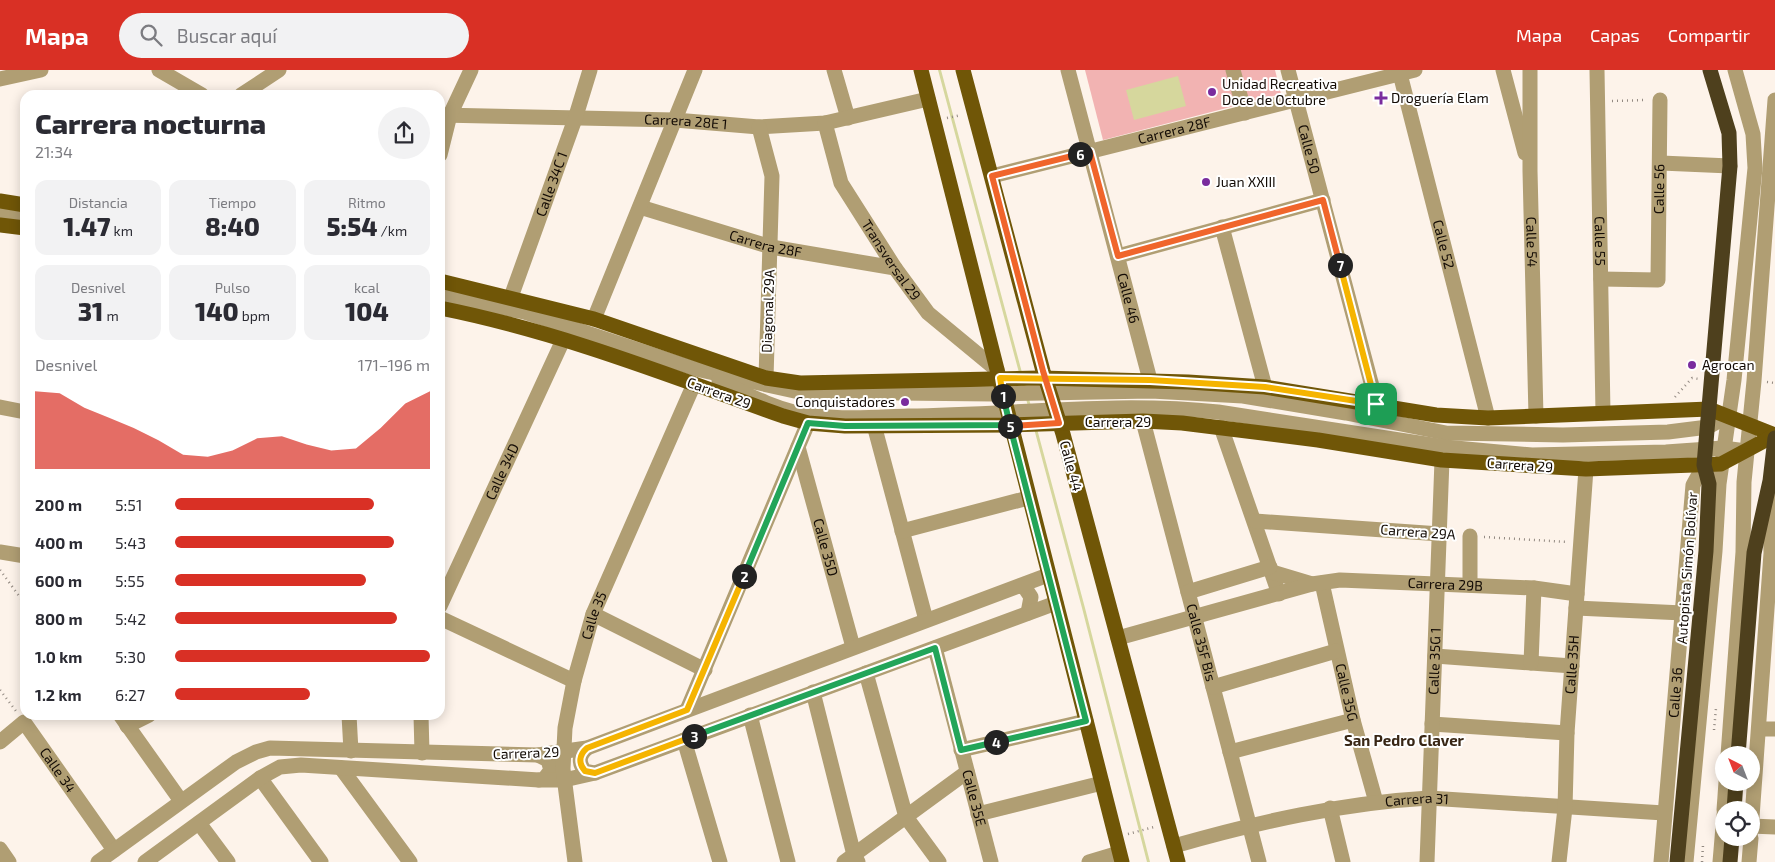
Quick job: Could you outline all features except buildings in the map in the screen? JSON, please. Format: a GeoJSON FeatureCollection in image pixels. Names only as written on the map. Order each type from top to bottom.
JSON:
{"type":"FeatureCollection","features":[{"type":"Feature","properties":{"kind":"highway","name":"Autopista Simón Bolívar"},"geometry":{"type":"LineString","coordinates":[[1677,862],[1706,551],[1709,484],[1704,465],[1730,166],[1728,133],[1710,70]]}},
{"type":"Feature","properties":{"kind":"highway"},"geometry":{"type":"LineString","coordinates":[[1738,746],[1749,552],[1770,480],[1775,436]]}},
{"type":"Feature","properties":{"kind":"highway"},"geometry":{"type":"LineString","coordinates":[[1730,862],[1731,846]]}},
{"type":"Feature","properties":{"kind":"main road"},"geometry":{"type":"LineString","coordinates":[[921,70],[1005,394],[1028,498],[1120,858]]}},
{"type":"Feature","properties":{"kind":"main road","name":"Calle 44"},"geometry":{"type":"LineString","coordinates":[[964,70],[1045,386],[1118,638],[1178,862]]}},
{"type":"Feature","properties":{"kind":"main road"},"geometry":{"type":"LineString","coordinates":[[0,201],[20,204]]}},
{"type":"Feature","properties":{"kind":"main road"},"geometry":{"type":"LineString","coordinates":[[0,225],[20,227]]}},
{"type":"Feature","properties":{"kind":"main road","name":"Carrera 29"},"geometry":{"type":"LineString","coordinates":[[445,283],[511,297],[594,319],[766,378],[800,382],[1000,375],[1045,386],[1150,380],[1265,387],[1436,415],[1488,418],[1709,409],[1775,436]]}},
{"type":"Feature","properties":{"kind":"main road","name":"Carrera 29"},"geometry":{"type":"LineString","coordinates":[[445,309],[501,320],[695,376],[808,423],[874,425],[1054,417],[1144,421],[1221,427],[1442,460],[1586,469],[1722,464],[1775,436]]}},
{"type":"Feature","properties":{"kind":"street"},"geometry":{"type":"LineString","coordinates":[[0,78],[41,70]]}},
{"type":"Feature","properties":{"kind":"street"},"geometry":{"type":"LineString","coordinates":[[159,70],[193,90]]}},
{"type":"Feature","properties":{"kind":"street"},"geometry":{"type":"LineString","coordinates":[[249,90],[278,70]]}},
{"type":"Feature","properties":{"kind":"street"},"geometry":{"type":"LineString","coordinates":[[445,115],[471,70]]}},
{"type":"Feature","properties":{"kind":"street","name":"Calle 34C 1"},"geometry":{"type":"LineString","coordinates":[[511,297],[575,119],[590,70]]}},
{"type":"Feature","properties":{"kind":"street"},"geometry":{"type":"LineString","coordinates":[[594,319],[695,70]]}},
{"type":"Feature","properties":{"kind":"street"},"geometry":{"type":"LineString","coordinates":[[834,70],[848,118]]}},
{"type":"Feature","properties":{"kind":"street","name":"Calle 46"},"geometry":{"type":"LineString","coordinates":[[1068,70],[1150,380]]}},
{"type":"Feature","properties":{"kind":"street"},"geometry":{"type":"LineString","coordinates":[[1233,70],[1245,113]]}},
{"type":"Feature","properties":{"kind":"street","name":"Calle 50"},"geometry":{"type":"LineString","coordinates":[[1288,70],[1376,404]]}},
{"type":"Feature","properties":{"kind":"street","name":"Carrera 28F"},"geometry":{"type":"LineString","coordinates":[[992,176],[1296,100],[1399,72],[1415,70]]}},
{"type":"Feature","properties":{"kind":"street"},"geometry":{"type":"LineString","coordinates":[[1503,70],[1530,171]]}},
{"type":"Feature","properties":{"kind":"street","name":"Calle 54"},"geometry":{"type":"LineString","coordinates":[[1530,70],[1530,171],[1536,416]]}},
{"type":"Feature","properties":{"kind":"street","name":"Calle 55"},"geometry":{"type":"LineString","coordinates":[[1597,70],[1603,413]]}},
{"type":"Feature","properties":{"kind":"street"},"geometry":{"type":"LineString","coordinates":[[1686,862],[1723,448],[1735,371],[1755,168],[1752,134],[1735,70]]}},
{"type":"Feature","properties":{"kind":"street","name":"Calle 52"},"geometry":{"type":"LineString","coordinates":[[1399,72],[1488,418]]}},
{"type":"Feature","properties":{"kind":"street","name":"Carrera 28E 1"},"geometry":{"type":"LineString","coordinates":[[445,115],[675,120],[759,127],[825,123],[928,99]]}},
{"type":"Feature","properties":{"kind":"street","name":"Calle 56"},"geometry":{"type":"LineString","coordinates":[[1601,279],[1658,280],[1661,163],[1660,100]]}},
{"type":"Feature","properties":{"kind":"street"},"geometry":{"type":"LineString","coordinates":[[1729,746],[1749,552],[1746,450],[1754,382],[1775,100]]}},
{"type":"Feature","properties":{"kind":"street","name":"Transversal 29"},"geometry":{"type":"LineString","coordinates":[[825,123],[841,183],[894,268],[928,313],[1000,375]]}},
{"type":"Feature","properties":{"kind":"street","name":"Diagonal 29A"},"geometry":{"type":"LineString","coordinates":[[759,127],[772,176],[766,378]]}},
{"type":"Feature","properties":{"kind":"street"},"geometry":{"type":"LineString","coordinates":[[1661,163],[1730,166]]}},
{"type":"Feature","properties":{"kind":"street"},"geometry":{"type":"LineString","coordinates":[[1118,256],[1323,200]]}},
{"type":"Feature","properties":{"kind":"street","name":"Carrera 28F"},"geometry":{"type":"LineString","coordinates":[[640,207],[771,247],[894,268]]}},
{"type":"Feature","properties":{"kind":"street"},"geometry":{"type":"LineString","coordinates":[[0,215],[20,217]]}},
{"type":"Feature","properties":{"kind":"street"},"geometry":{"type":"LineString","coordinates":[[1222,227],[1265,387]]}},
{"type":"Feature","properties":{"kind":"street"},"geometry":{"type":"LineString","coordinates":[[445,295],[532,315],[747,395],[816,416],[956,416],[1010,419]]}},
{"type":"Feature","properties":{"kind":"street","name":"Calle 34D"},"geometry":{"type":"LineString","coordinates":[[445,595],[564,338]]}},
{"type":"Feature","properties":{"kind":"street"},"geometry":{"type":"LineString","coordinates":[[695,376],[799,392],[1005,394],[1045,386],[1243,396],[1346,413],[1446,433],[1563,435],[1668,432],[1708,427],[1728,416]]}},
{"type":"Feature","properties":{"kind":"street","name":"Calle 35"},"geometry":{"type":"LineString","coordinates":[[575,862],[564,780],[563,752],[564,728],[574,681],[593,614],[695,376]]}},
{"type":"Feature","properties":{"kind":"street"},"geometry":{"type":"LineString","coordinates":[[1054,417],[1140,406],[1180,408],[1227,413],[1445,448],[1532,455],[1666,452],[1723,448],[1746,450]]}},
{"type":"Feature","properties":{"kind":"street"},"geometry":{"type":"LineString","coordinates":[[0,407],[20,411]]}},
{"type":"Feature","properties":{"kind":"street","name":"Calle 35F Bis"},"geometry":{"type":"LineString","coordinates":[[1144,421],[1259,862]]}},
{"type":"Feature","properties":{"kind":"street"},"geometry":{"type":"LineString","coordinates":[[687,710],[808,423]]}},
{"type":"Feature","properties":{"kind":"street"},"geometry":{"type":"LineString","coordinates":[[874,425],[926,620]]}},
{"type":"Feature","properties":{"kind":"street"},"geometry":{"type":"LineString","coordinates":[[1221,427],[1279,594]]}},
{"type":"Feature","properties":{"kind":"street","name":"Calle 35D"},"geometry":{"type":"LineString","coordinates":[[798,447],[854,647]]}},
{"type":"Feature","properties":{"kind":"street","name":"Calle 35G 1"},"geometry":{"type":"LineString","coordinates":[[1427,862],[1442,460]]}},
{"type":"Feature","properties":{"kind":"street","name":"Calle 36"},"geometry":{"type":"LineString","coordinates":[[1662,862],[1664,813],[1693,485],[1704,465]]}},
{"type":"Feature","properties":{"kind":"street","name":"Calle 35H"},"geometry":{"type":"LineString","coordinates":[[1559,862],[1565,808],[1567,732],[1586,469]]}},
{"type":"Feature","properties":{"kind":"street"},"geometry":{"type":"LineString","coordinates":[[1753,801],[1759,729],[1770,646],[1773,554],[1770,480]]}},
{"type":"Feature","properties":{"kind":"street"},"geometry":{"type":"LineString","coordinates":[[902,531],[1028,498]]}},
{"type":"Feature","properties":{"kind":"street","name":"Carrera 29A"},"geometry":{"type":"LineString","coordinates":[[1254,522],[1440,534]]}},
{"type":"Feature","properties":{"kind":"street"},"geometry":{"type":"LineString","coordinates":[[1470,536],[1470,586]]}},
{"type":"Feature","properties":{"kind":"street"},"geometry":{"type":"LineString","coordinates":[[0,552],[20,555]]}},
{"type":"Feature","properties":{"kind":"street"},"geometry":{"type":"LineString","coordinates":[[1749,552],[1773,554]]}},
{"type":"Feature","properties":{"kind":"street"},"geometry":{"type":"LineString","coordinates":[[1188,592],[1271,570]]}},
{"type":"Feature","properties":{"kind":"street","name":"Carrera 29B"},"geometry":{"type":"LineString","coordinates":[[1271,570],[1317,584]]}},
{"type":"Feature","properties":{"kind":"street","name":"Carrera 29"},"geometry":{"type":"LineString","coordinates":[[98,862],[236,762],[256,752],[270,748],[538,755],[587,748],[1048,575]]}},
{"type":"Feature","properties":{"kind":"street","name":"Carrera 29B"},"geometry":{"type":"LineString","coordinates":[[1118,638],[1317,584],[1340,580],[1534,588],[1577,601],[1683,613]]}},
{"type":"Feature","properties":{"kind":"street","name":"Calle 35G"},"geometry":{"type":"LineString","coordinates":[[1317,584],[1376,802]]}},
{"type":"Feature","properties":{"kind":"street"},"geometry":{"type":"LineString","coordinates":[[1020,586],[1029,592],[1031,597],[1031,608],[1028,613]]}},
{"type":"Feature","properties":{"kind":"street"},"geometry":{"type":"LineString","coordinates":[[1531,663],[1534,588]]}},
{"type":"Feature","properties":{"kind":"street","name":"Carrera 29"},"geometry":{"type":"LineString","coordinates":[[145,862],[260,778],[271,771],[290,765],[564,780],[595,773],[1056,603]]}},
{"type":"Feature","properties":{"kind":"street"},"geometry":{"type":"LineString","coordinates":[[593,614],[705,670]]}},
{"type":"Feature","properties":{"kind":"street"},"geometry":{"type":"LineString","coordinates":[[445,620],[574,681]]}},
{"type":"Feature","properties":{"kind":"street","name":"Calle 35E"},"geometry":{"type":"LineString","coordinates":[[935,648],[991,862]]}},
{"type":"Feature","properties":{"kind":"street"},"geometry":{"type":"LineString","coordinates":[[1213,687],[1336,651]]}},
{"type":"Feature","properties":{"kind":"street"},"geometry":{"type":"LineString","coordinates":[[1435,656],[1572,666]]}},
{"type":"Feature","properties":{"kind":"street"},"geometry":{"type":"LineString","coordinates":[[866,673],[906,817],[940,862]]}},
{"type":"Feature","properties":{"kind":"street"},"geometry":{"type":"LineString","coordinates":[[813,692],[852,860],[967,772]]}},
{"type":"Feature","properties":{"kind":"street"},"geometry":{"type":"LineString","coordinates":[[750,715],[788,862]]}},
{"type":"Feature","properties":{"kind":"street"},"geometry":{"type":"LineString","coordinates":[[124,720],[181,802]]}},
{"type":"Feature","properties":{"kind":"street"},"geometry":{"type":"LineString","coordinates":[[349,720],[351,751]]}},
{"type":"Feature","properties":{"kind":"street"},"geometry":{"type":"LineString","coordinates":[[421,720],[422,753]]}},
{"type":"Feature","properties":{"kind":"street"},"geometry":{"type":"LineString","coordinates":[[1230,752],[1353,720]]}},
{"type":"Feature","properties":{"kind":"street"},"geometry":{"type":"LineString","coordinates":[[961,750],[1086,721]]}},
{"type":"Feature","properties":{"kind":"street"},"geometry":{"type":"LineString","coordinates":[[0,742],[24,722]]}},
{"type":"Feature","properties":{"kind":"street","name":"Calle 34"},"geometry":{"type":"LineString","coordinates":[[24,722],[114,850]]}},
{"type":"Feature","properties":{"kind":"street"},"geometry":{"type":"LineString","coordinates":[[1432,724],[1567,732]]}},
{"type":"Feature","properties":{"kind":"street"},"geometry":{"type":"LineString","coordinates":[[1759,729],[1775,729]]}},
{"type":"Feature","properties":{"kind":"street"},"geometry":{"type":"LineString","coordinates":[[684,740],[720,862]]}},
{"type":"Feature","properties":{"kind":"street"},"geometry":{"type":"LineString","coordinates":[[587,748],[580,756],[580,762],[585,771],[595,773]]}},
{"type":"Feature","properties":{"kind":"street"},"geometry":{"type":"LineString","coordinates":[[538,755],[548,760],[551,770],[544,779],[539,780]]}},
{"type":"Feature","properties":{"kind":"street"},"geometry":{"type":"LineString","coordinates":[[341,768],[406,861]]}},
{"type":"Feature","properties":{"kind":"street"},"geometry":{"type":"LineString","coordinates":[[260,778],[321,862]]}},
{"type":"Feature","properties":{"kind":"street"},"geometry":{"type":"LineString","coordinates":[[978,814],[1102,783]]}},
{"type":"Feature","properties":{"kind":"street","name":"Carrera 31"},"geometry":{"type":"LineString","coordinates":[[1174,846],[1250,825],[1330,808],[1429,798],[1664,813]]}},
{"type":"Feature","properties":{"kind":"street"},"geometry":{"type":"LineString","coordinates":[[1330,808],[1343,862]]}},
{"type":"Feature","properties":{"kind":"street"},"geometry":{"type":"LineString","coordinates":[[199,823],[228,862]]}},
{"type":"Feature","properties":{"kind":"street"},"geometry":{"type":"LineString","coordinates":[[1760,826],[1775,827]]}},
{"type":"Feature","properties":{"kind":"street"},"geometry":{"type":"LineString","coordinates":[[1720,862],[1721,846]]}},
{"type":"Feature","properties":{"kind":"street"},"geometry":{"type":"LineString","coordinates":[[1749,862],[1750,846]]}},
{"type":"Feature","properties":{"kind":"street"},"geometry":{"type":"LineString","coordinates":[[0,849],[9,862]]}},
{"type":"Feature","properties":{"kind":"street"},"geometry":{"type":"LineString","coordinates":[[1089,862],[1120,858]]}},
{"type":"Feature","properties":{"kind":"path"},"geometry":{"type":"LineString","coordinates":[[1598,101],[1660,100]]}},
{"type":"Feature","properties":{"kind":"path"},"geometry":{"type":"LineString","coordinates":[[943,120],[962,114]]}},
{"type":"Feature","properties":{"kind":"path","name":"Carrera 29A"},"geometry":{"type":"LineString","coordinates":[[1470,536],[1581,543]]}},
{"type":"Feature","properties":{"kind":"path"},"geometry":{"type":"LineString","coordinates":[[0,570],[20,597]]}},
{"type":"Feature","properties":{"kind":"path"},"geometry":{"type":"LineString","coordinates":[[0,690],[20,717]]}},
{"type":"Feature","properties":{"kind":"path"},"geometry":{"type":"LineString","coordinates":[[1134,833],[1146,829]]}},
{"type":"Feature","properties":{"kind":"shaded area"},"geometry":{"type":"Polygon","coordinates":[[[938,70],[941,70],[1085,608],[1150,862],[1147,862],[1082,608],[938,70]]]}},
{"type":"Feature","properties":{"kind":"shaded area"},"geometry":{"type":"Polygon","coordinates":[[[1085,70],[1275,70],[1281,94],[1103,140],[1085,70]]]}},
{"type":"Feature","properties":{"kind":"shaded area"},"geometry":{"type":"Polygon","coordinates":[[[1178,76],[1186,106],[1134,120],[1126,90],[1178,76]]]}},
{"type":"Feature","properties":{"kind":"place","name":"Unidad Recreativa Doce de Octubre"},"geometry":{"type":"Point","coordinates":[1212,92]}},
{"type":"Feature","properties":{"kind":"place","name":"Droguería Elam"},"geometry":{"type":"Point","coordinates":[1381,98]}},
{"type":"Feature","properties":{"kind":"place","name":"Juan XXIII"},"geometry":{"type":"Point","coordinates":[1206,182]}},
{"type":"Feature","properties":{"kind":"place","name":"Agrocan"},"geometry":{"type":"Point","coordinates":[1692,365]}},
{"type":"Feature","properties":{"kind":"place","name":"Conquistadores"},"geometry":{"type":"Point","coordinates":[905,402]}},
{"type":"Feature","properties":{"kind":"district","name":"San Pedro Claver"},"geometry":{"type":"Point","coordinates":[1404,741]}},
{"type":"Feature","properties":{"kind":"route"},"geometry":{"type":"LineString","coordinates":[[1376,404],[1265,387],[1150,380],[1056,378],[1045,378],[1000,378],[1010,425],[845,426],[808,423],[687,710],[587,748],[580,756],[581,767],[585,771],[595,773],[935,648],[961,750],[1086,721],[1010,425],[1059,423],[1050,393],[1045,378],[1043,371],[992,176],[1090,152],[1118,256],[1323,200],[1376,404]]}}]}
